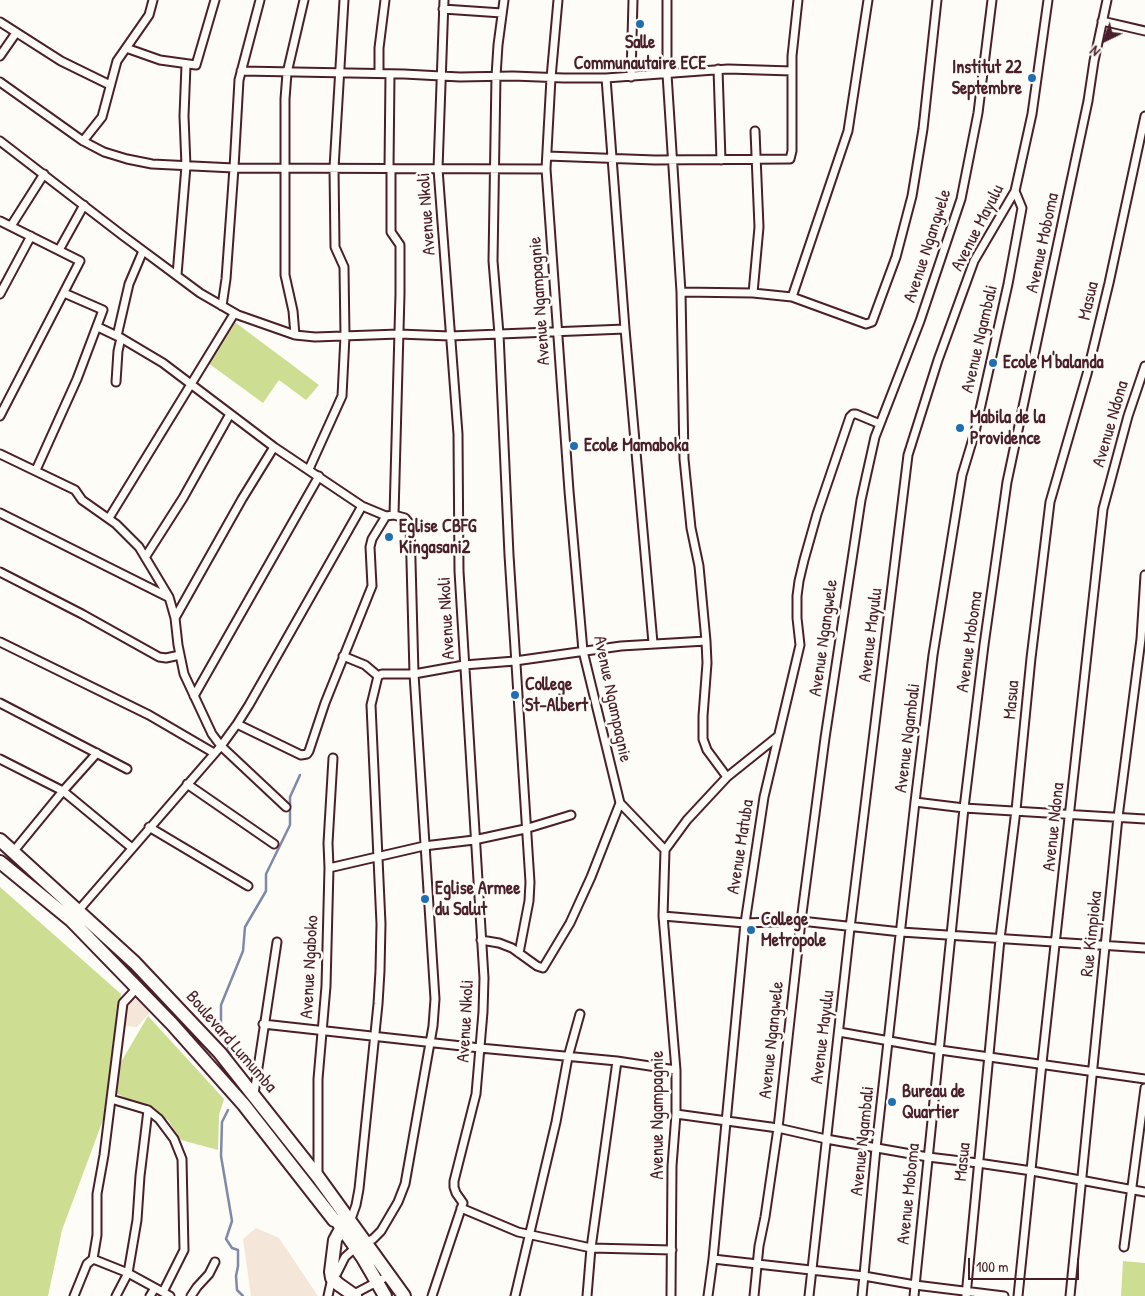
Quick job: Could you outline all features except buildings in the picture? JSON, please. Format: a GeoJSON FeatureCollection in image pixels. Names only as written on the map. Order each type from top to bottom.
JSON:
{"type":"FeatureCollection","features":[{"type":"Feature","properties":{"kind":"highway","name":"Boulevard Lumumba"},"geometry":{"type":"LineString","coordinates":[[0,840],[135,963],[220,1053],[318,1177],[360,1246],[385,1296]]}},
{"type":"Feature","properties":{"kind":"highway","name":"Boulevard Lumumba"},"geometry":{"type":"LineString","coordinates":[[0,862],[71,920],[155,1005],[244,1105],[334,1220],[346,1225]]}},
{"type":"Feature","properties":{"kind":"highway"},"geometry":{"type":"LineString","coordinates":[[346,1225],[335,1240],[331,1272],[332,1278],[352,1296]]}},
{"type":"Feature","properties":{"kind":"highway","name":"Boulevard Lumumba"},"geometry":{"type":"LineString","coordinates":[[360,1246],[390,1275],[404,1296]]}},
{"type":"Feature","properties":{"kind":"street"},"geometry":{"type":"LineString","coordinates":[[83,141],[102,117],[117,61],[149,15],[153,0]]}},
{"type":"Feature","properties":{"kind":"street"},"geometry":{"type":"LineString","coordinates":[[126,48],[160,60],[194,66],[197,64],[215,0]]}},
{"type":"Feature","properties":{"kind":"street"},"geometry":{"type":"LineString","coordinates":[[222,306],[226,279],[239,80],[260,0]]}},
{"type":"Feature","properties":{"kind":"street"},"geometry":{"type":"LineString","coordinates":[[295,335],[293,311],[285,275],[285,99],[288,73],[304,0]]}},
{"type":"Feature","properties":{"kind":"street"},"geometry":{"type":"LineString","coordinates":[[310,469],[342,396],[345,336],[344,267],[335,247],[334,168],[344,0]]}},
{"type":"Feature","properties":{"kind":"street"},"geometry":{"type":"LineString","coordinates":[[379,73],[379,48],[385,0]]}},
{"type":"Feature","properties":{"kind":"street","name":"Avenue Nkoli"},"geometry":{"type":"LineString","coordinates":[[444,0],[438,169],[458,434],[459,571],[474,840],[484,978],[476,1094],[454,1181],[456,1193],[462,1203]]}},
{"type":"Feature","properties":{"kind":"street"},"geometry":{"type":"LineString","coordinates":[[504,0],[496,76],[493,261],[499,334],[508,545],[530,892],[519,953]]}},
{"type":"Feature","properties":{"kind":"street","name":"Avenue Ngampagnie"},"geometry":{"type":"LineString","coordinates":[[558,0],[546,170],[555,284],[556,331],[583,651],[620,803]]}},
{"type":"Feature","properties":{"kind":"street"},"geometry":{"type":"LineString","coordinates":[[631,77],[633,0]]}},
{"type":"Feature","properties":{"kind":"street"},"geometry":{"type":"LineString","coordinates":[[667,0],[667,74],[681,292],[684,459],[691,528],[699,566],[706,641],[707,663],[703,739],[707,750],[727,777]]}},
{"type":"Feature","properties":{"kind":"street"},"geometry":{"type":"LineString","coordinates":[[547,156],[612,160],[786,160],[790,158],[792,155],[792,71],[798,0]]}},
{"type":"Feature","properties":{"kind":"street"},"geometry":{"type":"LineString","coordinates":[[792,297],[848,131],[868,0]]}},
{"type":"Feature","properties":{"kind":"street"},"geometry":{"type":"LineString","coordinates":[[681,292],[753,293],[792,297],[866,324],[872,322],[896,257],[912,196],[923,129],[937,0]]}},
{"type":"Feature","properties":{"kind":"street","name":"Avenue Ngangwele"},"geometry":{"type":"LineString","coordinates":[[754,1296],[757,1264],[778,1128],[801,921],[831,695],[860,500],[874,442],[920,321],[960,199],[979,108],[992,0]]}},
{"type":"Feature","properties":{"kind":"street","name":"Avenue Mayulu"},"geometry":{"type":"LineString","coordinates":[[809,1296],[850,928],[908,455],[935,368],[973,265],[1015,191],[1032,114],[1048,0]]}},
{"type":"Feature","properties":{"kind":"street","name":"Avenue Moboma"},"geometry":{"type":"LineString","coordinates":[[914,1296],[964,808],[984,644],[1007,482],[1086,110],[1107,0]]}},
{"type":"Feature","properties":{"kind":"street"},"geometry":{"type":"LineString","coordinates":[[443,9],[502,13]]}},
{"type":"Feature","properties":{"kind":"street"},"geometry":{"type":"LineString","coordinates":[[1102,21],[1145,31]]}},
{"type":"Feature","properties":{"kind":"street"},"geometry":{"type":"LineString","coordinates":[[0,22],[61,61],[110,85]]}},
{"type":"Feature","properties":{"kind":"street"},"geometry":{"type":"LineString","coordinates":[[0,56],[16,33]]}},
{"type":"Feature","properties":{"kind":"street"},"geometry":{"type":"LineString","coordinates":[[177,275],[186,166],[184,116],[186,65]]}},
{"type":"Feature","properties":{"kind":"street"},"geometry":{"type":"LineString","coordinates":[[241,70],[288,73],[379,73],[551,78],[631,77],[718,69],[792,71]]}},
{"type":"Feature","properties":{"kind":"street"},"geometry":{"type":"LineString","coordinates":[[718,69],[721,160]]}},
{"type":"Feature","properties":{"kind":"street"},"geometry":{"type":"LineString","coordinates":[[237,724],[302,755],[306,754],[311,747],[325,703],[372,586],[370,547],[372,539],[390,516],[399,334],[400,245],[391,232],[390,74]]}},
{"type":"Feature","properties":{"kind":"street"},"geometry":{"type":"LineString","coordinates":[[606,78],[625,330],[652,643]]}},
{"type":"Feature","properties":{"kind":"street"},"geometry":{"type":"LineString","coordinates":[[0,82],[83,141],[104,152],[152,164],[234,168],[546,170]]}},
{"type":"Feature","properties":{"kind":"street","name":"Masua"},"geometry":{"type":"LineString","coordinates":[[966,1294],[1000,939],[1050,502],[1089,366],[1142,142],[1145,116]]}},
{"type":"Feature","properties":{"kind":"street"},"geometry":{"type":"LineString","coordinates":[[753,293],[759,227],[755,131]]}},
{"type":"Feature","properties":{"kind":"street"},"geometry":{"type":"LineString","coordinates":[[0,140],[200,293],[234,314],[295,335],[314,337],[399,334],[450,336],[625,330]]}},
{"type":"Feature","properties":{"kind":"street"},"geometry":{"type":"LineString","coordinates":[[11,226],[44,174]]}},
{"type":"Feature","properties":{"kind":"street","name":"Avenue Ngambali"},"geometry":{"type":"LineString","coordinates":[[862,1296],[876,1148],[933,655],[962,475],[975,432],[1008,284],[1022,208],[1015,191]]}},
{"type":"Feature","properties":{"kind":"street"},"geometry":{"type":"LineString","coordinates":[[60,250],[84,205]]}},
{"type":"Feature","properties":{"kind":"street"},"geometry":{"type":"LineString","coordinates":[[0,221],[80,261],[0,416]]}},
{"type":"Feature","properties":{"kind":"street"},"geometry":{"type":"LineString","coordinates":[[0,294],[31,236]]}},
{"type":"Feature","properties":{"kind":"street"},"geometry":{"type":"LineString","coordinates":[[116,382],[119,337],[129,284],[143,251]]}},
{"type":"Feature","properties":{"kind":"street"},"geometry":{"type":"LineString","coordinates":[[36,470],[78,379],[103,309],[64,293]]}},
{"type":"Feature","properties":{"kind":"street"},"geometry":{"type":"LineString","coordinates":[[109,518],[234,314]]}},
{"type":"Feature","properties":{"kind":"street"},"geometry":{"type":"LineString","coordinates":[[98,327],[119,337],[162,363],[274,447],[310,469],[362,506],[390,516],[405,518],[410,524],[414,674],[435,999],[431,1042],[405,1184],[398,1202],[381,1231],[345,1257],[337,1273],[332,1278],[328,1296]]}},
{"type":"Feature","properties":{"kind":"street","name":"Avenue Ndona"},"geometry":{"type":"LineString","coordinates":[[1018,1296],[1103,509],[1128,416],[1145,366]]}},
{"type":"Feature","properties":{"kind":"street"},"geometry":{"type":"LineString","coordinates":[[146,556],[183,498],[230,414]]}},
{"type":"Feature","properties":{"kind":"street","name":"Avenue Matuba"},"geometry":{"type":"LineString","coordinates":[[708,1296],[745,922],[764,797],[801,641],[797,618],[797,596],[804,560],[817,514],[850,417],[854,414],[880,424]]}},
{"type":"Feature","properties":{"kind":"street"},"geometry":{"type":"LineString","coordinates":[[175,618],[242,499],[274,447]]}},
{"type":"Feature","properties":{"kind":"street"},"geometry":{"type":"LineString","coordinates":[[0,454],[75,490],[82,500],[126,532],[146,556],[169,597],[175,618],[184,674],[212,734],[220,746],[286,807]]}},
{"type":"Feature","properties":{"kind":"street"},"geometry":{"type":"LineString","coordinates":[[194,696],[319,476]]}},
{"type":"Feature","properties":{"kind":"street"},"geometry":{"type":"LineString","coordinates":[[78,911],[237,724],[362,506]]}},
{"type":"Feature","properties":{"kind":"street"},"geometry":{"type":"LineString","coordinates":[[0,513],[169,597]]}},
{"type":"Feature","properties":{"kind":"street"},"geometry":{"type":"LineString","coordinates":[[0,572],[82,614],[159,657],[166,658],[180,655]]}},
{"type":"Feature","properties":{"kind":"street","name":"Rue Kimpioka"},"geometry":{"type":"LineString","coordinates":[[1070,1296],[1118,817],[1136,678],[1145,575]]}},
{"type":"Feature","properties":{"kind":"street"},"geometry":{"type":"LineString","coordinates":[[378,676],[382,674],[414,674],[464,665],[515,661],[652,643],[706,641]]}},
{"type":"Feature","properties":{"kind":"street"},"geometry":{"type":"LineString","coordinates":[[0,642],[166,724],[214,753]]}},
{"type":"Feature","properties":{"kind":"street"},"geometry":{"type":"LineString","coordinates":[[344,656],[365,665],[378,676]]}},
{"type":"Feature","properties":{"kind":"street"},"geometry":{"type":"LineString","coordinates":[[346,1225],[356,1205],[359,1189],[378,1004],[381,943],[379,857],[371,705],[378,676]]}},
{"type":"Feature","properties":{"kind":"street"},"geometry":{"type":"LineString","coordinates":[[0,703],[128,769]]}},
{"type":"Feature","properties":{"kind":"street"},"geometry":{"type":"LineString","coordinates":[[481,940],[500,943],[519,953],[540,968],[543,968],[570,923],[591,877],[620,803],[665,850],[687,820],[727,777],[777,737]]}},
{"type":"Feature","properties":{"kind":"street"},"geometry":{"type":"LineString","coordinates":[[13,852],[97,753]]}},
{"type":"Feature","properties":{"kind":"street","name":"Avenue Ngaboko"},"geometry":{"type":"LineString","coordinates":[[318,1177],[317,1088],[326,986],[330,868],[328,844],[332,758]]}},
{"type":"Feature","properties":{"kind":"street"},"geometry":{"type":"LineString","coordinates":[[0,760],[63,791],[132,848]]}},
{"type":"Feature","properties":{"kind":"street"},"geometry":{"type":"LineString","coordinates":[[187,784],[274,844]]}},
{"type":"Feature","properties":{"kind":"street"},"geometry":{"type":"LineString","coordinates":[[915,802],[964,808],[1145,819]]}},
{"type":"Feature","properties":{"kind":"street"},"geometry":{"type":"LineString","coordinates":[[330,868],[424,846],[474,840],[525,829],[571,815]]}},
{"type":"Feature","properties":{"kind":"street"},"geometry":{"type":"LineString","coordinates":[[149,827],[248,886]]}},
{"type":"Feature","properties":{"kind":"street","name":"Avenue Ngampagnie"},"geometry":{"type":"LineString","coordinates":[[665,850],[663,916],[676,1070],[676,1114],[672,1166],[671,1296]]}},
{"type":"Feature","properties":{"kind":"street"},"geometry":{"type":"LineString","coordinates":[[663,916],[745,922],[801,921],[850,928],[1145,948]]}},
{"type":"Feature","properties":{"kind":"street"},"geometry":{"type":"LineString","coordinates":[[254,1095],[263,1024],[277,942]]}},
{"type":"Feature","properties":{"kind":"street"},"geometry":{"type":"LineString","coordinates":[[74,1296],[88,1264],[93,1258],[96,1240],[97,1194],[123,1003],[137,988]]}},
{"type":"Feature","properties":{"kind":"street"},"geometry":{"type":"LineString","coordinates":[[515,1296],[556,1122],[568,1057],[580,1014]]}},
{"type":"Feature","properties":{"kind":"street"},"geometry":{"type":"LineString","coordinates":[[263,1024],[617,1061],[676,1070]]}},
{"type":"Feature","properties":{"kind":"street"},"geometry":{"type":"LineString","coordinates":[[839,1032],[940,1050],[1093,1070],[1145,1079]]}},
{"type":"Feature","properties":{"kind":"street"},"geometry":{"type":"LineString","coordinates":[[587,1296],[617,1061]]}},
{"type":"Feature","properties":{"kind":"street"},"geometry":{"type":"LineString","coordinates":[[1124,1246],[1145,1088]]}},
{"type":"Feature","properties":{"kind":"street"},"geometry":{"type":"LineString","coordinates":[[111,1100],[148,1110],[159,1118],[174,1139],[182,1159],[184,1250],[163,1292]]}},
{"type":"Feature","properties":{"kind":"street"},"geometry":{"type":"LineString","coordinates":[[116,1296],[128,1273],[137,1220],[148,1110]]}},
{"type":"Feature","properties":{"kind":"street"},"geometry":{"type":"LineString","coordinates":[[676,1114],[725,1119],[778,1128],[826,1140],[928,1157],[1032,1171],[1145,1192]]}},
{"type":"Feature","properties":{"kind":"street"},"geometry":{"type":"LineString","coordinates":[[432,1296],[462,1203],[518,1232],[592,1248],[672,1250]]}},
{"type":"Feature","properties":{"kind":"street"},"geometry":{"type":"LineString","coordinates":[[93,1258],[128,1273],[170,1296]]}},
{"type":"Feature","properties":{"kind":"street"},"geometry":{"type":"LineString","coordinates":[[713,1259],[864,1276],[966,1294],[1004,1296]]}},
{"type":"Feature","properties":{"kind":"street"},"geometry":{"type":"LineString","coordinates":[[191,1296],[209,1274],[215,1262]]}},
{"type":"Feature","properties":{"kind":"street"},"geometry":{"type":"LineString","coordinates":[[352,1296],[390,1275]]}},
{"type":"Feature","properties":{"kind":"street"},"geometry":{"type":"LineString","coordinates":[[150,1296],[155,1288]]}},
{"type":"Feature","properties":{"kind":"shaded area"},"geometry":{"type":"Polygon","coordinates":[[[131,994],[150,1012],[137,1027],[125,1026],[123,1008],[131,994]]]}},
{"type":"Feature","properties":{"kind":"shaded area"},"geometry":{"type":"Polygon","coordinates":[[[256,1228],[279,1238],[318,1296],[251,1296],[243,1239],[256,1228]]]}},
{"type":"Feature","properties":{"kind":"green space"},"geometry":{"type":"Polygon","coordinates":[[[232,320],[319,385],[306,400],[279,380],[263,403],[204,360],[232,320]]]}},
{"type":"Feature","properties":{"kind":"green space"},"geometry":{"type":"Polygon","coordinates":[[[0,887],[121,994],[112,1096],[62,1230],[48,1296],[0,1296],[0,887]]]}},
{"type":"Feature","properties":{"kind":"green space"},"geometry":{"type":"Polygon","coordinates":[[[148,1016],[224,1099],[219,1115],[218,1150],[181,1140],[168,1120],[116,1093],[121,1062],[148,1016]]]}},
{"type":"Feature","properties":{"kind":"green space"},"geometry":{"type":"Polygon","coordinates":[[[1123,1261],[1145,1263],[1145,1296],[1121,1296],[1123,1261]]]}},
{"type":"Feature","properties":{"kind":"waterway"},"geometry":{"type":"LineString","coordinates":[[232,1059],[221,1026],[221,1005],[243,951],[245,927],[266,891],[266,874],[290,825],[290,797],[300,775]]}},
{"type":"Feature","properties":{"kind":"waterway"},"geometry":{"type":"LineString","coordinates":[[228,1110],[222,1122],[221,1156],[232,1221],[226,1239],[232,1248],[238,1250],[237,1290],[243,1296]]}},
{"type":"Feature","properties":{"kind":"place","name":"Salle Communautaire ECE"},"geometry":{"type":"Point","coordinates":[640,24]}},
{"type":"Feature","properties":{"kind":"place","name":"Institut 22 Septembre"},"geometry":{"type":"Point","coordinates":[1032,78]}},
{"type":"Feature","properties":{"kind":"place","name":"Ecole M'balanda"},"geometry":{"type":"Point","coordinates":[993,363]}},
{"type":"Feature","properties":{"kind":"place","name":"Mabila de la Providence"},"geometry":{"type":"Point","coordinates":[960,428]}},
{"type":"Feature","properties":{"kind":"place","name":"Ecole Mamaboka"},"geometry":{"type":"Point","coordinates":[574,446]}},
{"type":"Feature","properties":{"kind":"place","name":"Eglise CBFG Kingasani2"},"geometry":{"type":"Point","coordinates":[389,537]}},
{"type":"Feature","properties":{"kind":"place","name":"College St-Albert"},"geometry":{"type":"Point","coordinates":[515,695]}},
{"type":"Feature","properties":{"kind":"place","name":"Eglise Armee du Salut"},"geometry":{"type":"Point","coordinates":[425,899]}},
{"type":"Feature","properties":{"kind":"place","name":"College Metropole"},"geometry":{"type":"Point","coordinates":[751,930]}},
{"type":"Feature","properties":{"kind":"place","name":"Bureau de Quartier"},"geometry":{"type":"Point","coordinates":[892,1102]}}]}
